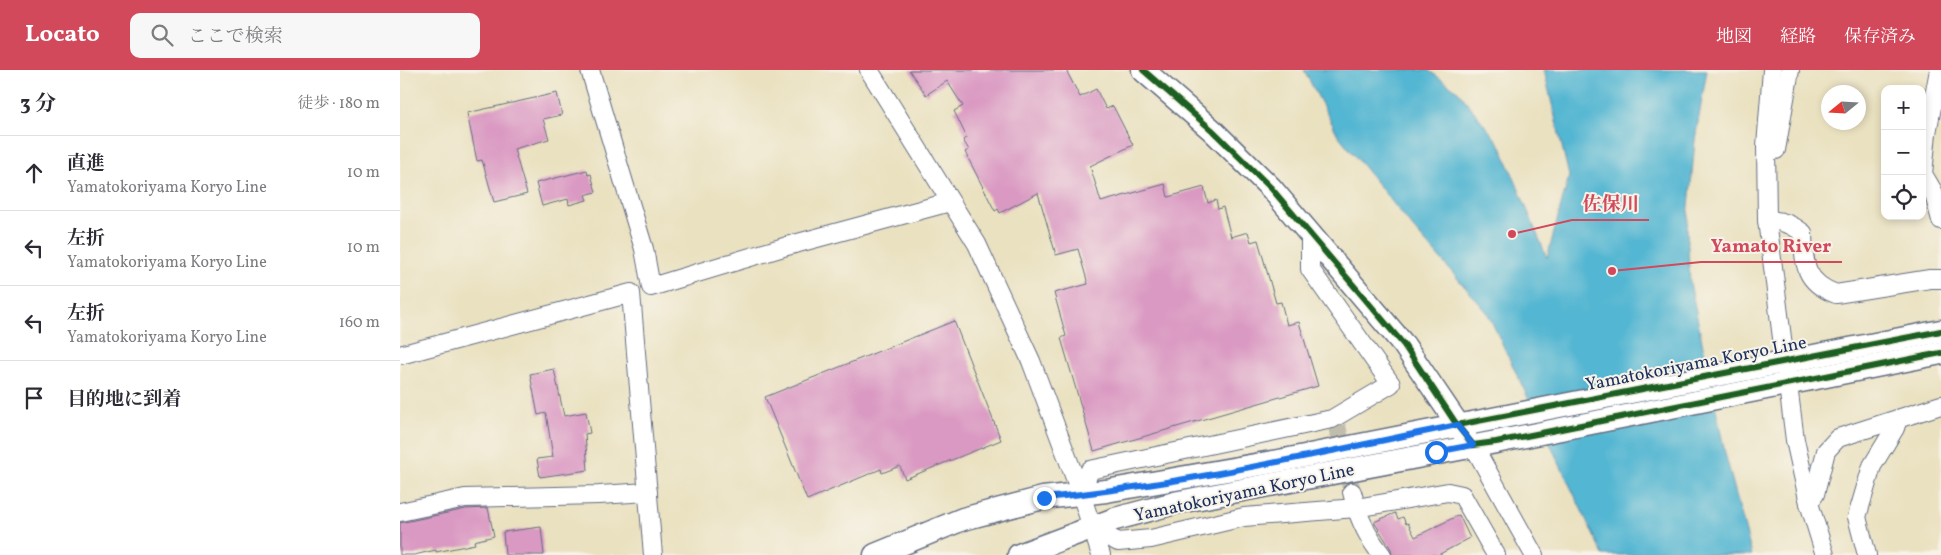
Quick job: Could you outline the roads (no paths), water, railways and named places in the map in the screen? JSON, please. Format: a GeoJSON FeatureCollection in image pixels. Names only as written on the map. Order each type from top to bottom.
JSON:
{"type":"FeatureCollection","features":[{"type":"Feature","properties":{"kind":"main road"},"geometry":{"type":"LineString","coordinates":[[1142,70],[1212,130],[1271,188],[1404,344],[1457,425],[1473,445]]}},
{"type":"Feature","properties":{"kind":"main road","name":"Yamatokoriyama Koryo Line"},"geometry":{"type":"LineString","coordinates":[[875,555],[962,519],[1044,498],[1081,494],[1284,460],[1763,364],[1941,331]]}},
{"type":"Feature","properties":{"kind":"main road","name":"Yamatokoriyama Koryo Line"},"geometry":{"type":"LineString","coordinates":[[1019,555],[1115,520],[1178,502],[1496,442],[1941,353]]}},
{"type":"Feature","properties":{"kind":"street"},"geometry":{"type":"LineString","coordinates":[[590,70],[644,249],[652,287],[787,246],[950,202]]}},
{"type":"Feature","properties":{"kind":"street"},"geometry":{"type":"LineString","coordinates":[[869,70],[977,244],[1031,361],[1081,494],[1101,555]]}},
{"type":"Feature","properties":{"kind":"street"},"geometry":{"type":"LineString","coordinates":[[1772,70],[1766,146],[1767,220],[1785,360],[1778,385],[1795,440],[1808,503],[1825,555]]}},
{"type":"Feature","properties":{"kind":"street"},"geometry":{"type":"LineString","coordinates":[[1767,167],[1774,160],[1790,70]]}},
{"type":"Feature","properties":{"kind":"street"},"geometry":{"type":"LineString","coordinates":[[1939,70],[1927,133],[1923,174],[1933,191],[1941,220]]}},
{"type":"Feature","properties":{"kind":"street"},"geometry":{"type":"LineString","coordinates":[[1767,220],[1776,220],[1793,225],[1803,233],[1804,264],[1812,280],[1824,290],[1836,294],[1930,279],[1941,279]]}},
{"type":"Feature","properties":{"kind":"street"},"geometry":{"type":"LineString","coordinates":[[1081,494],[1090,470],[1335,422],[1391,384],[1310,269],[1310,233]]}},
{"type":"Feature","properties":{"kind":"street"},"geometry":{"type":"LineString","coordinates":[[400,355],[631,293],[653,555]]}},
{"type":"Feature","properties":{"kind":"street"},"geometry":{"type":"LineString","coordinates":[[1808,503],[1815,494],[1826,451],[1838,438],[1941,405]]}},
{"type":"Feature","properties":{"kind":"street"},"geometry":{"type":"LineString","coordinates":[[1867,555],[1856,517],[1872,466],[1895,428],[1898,419]]}},
{"type":"Feature","properties":{"kind":"street"},"geometry":{"type":"LineString","coordinates":[[1473,445],[1534,555]]}},
{"type":"Feature","properties":{"kind":"street"},"geometry":{"type":"LineString","coordinates":[[400,512],[465,498],[648,492]]}},
{"type":"Feature","properties":{"kind":"street"},"geometry":{"type":"LineString","coordinates":[[1093,528],[1118,542],[1151,540],[1244,517],[1354,500],[1448,492],[1462,495],[1496,555]]}},
{"type":"Feature","properties":{"kind":"street"},"geometry":{"type":"LineString","coordinates":[[1354,500],[1374,546],[1382,555]]}},
{"type":"Feature","properties":{"kind":"water"},"geometry":{"type":"Polygon","coordinates":[[[1304,70],[1428,70],[1458,91],[1501,146],[1547,258],[1569,176],[1544,70],[1707,70],[1695,140],[1687,229],[1690,283],[1725,453],[1752,555],[1603,555],[1487,312],[1414,229],[1338,135],[1304,70]]]}},
{"type":"Feature","properties":{"kind":"tunnel"},"geometry":{"type":"LineString","coordinates":[[1337,426],[1352,492]]}},
{"type":"Feature","properties":{"kind":"place","name":"佐保川"},"geometry":{"type":"Point","coordinates":[1512,234]}},
{"type":"Feature","properties":{"kind":"place","name":"Yamato River"},"geometry":{"type":"Point","coordinates":[1612,271]}}]}
